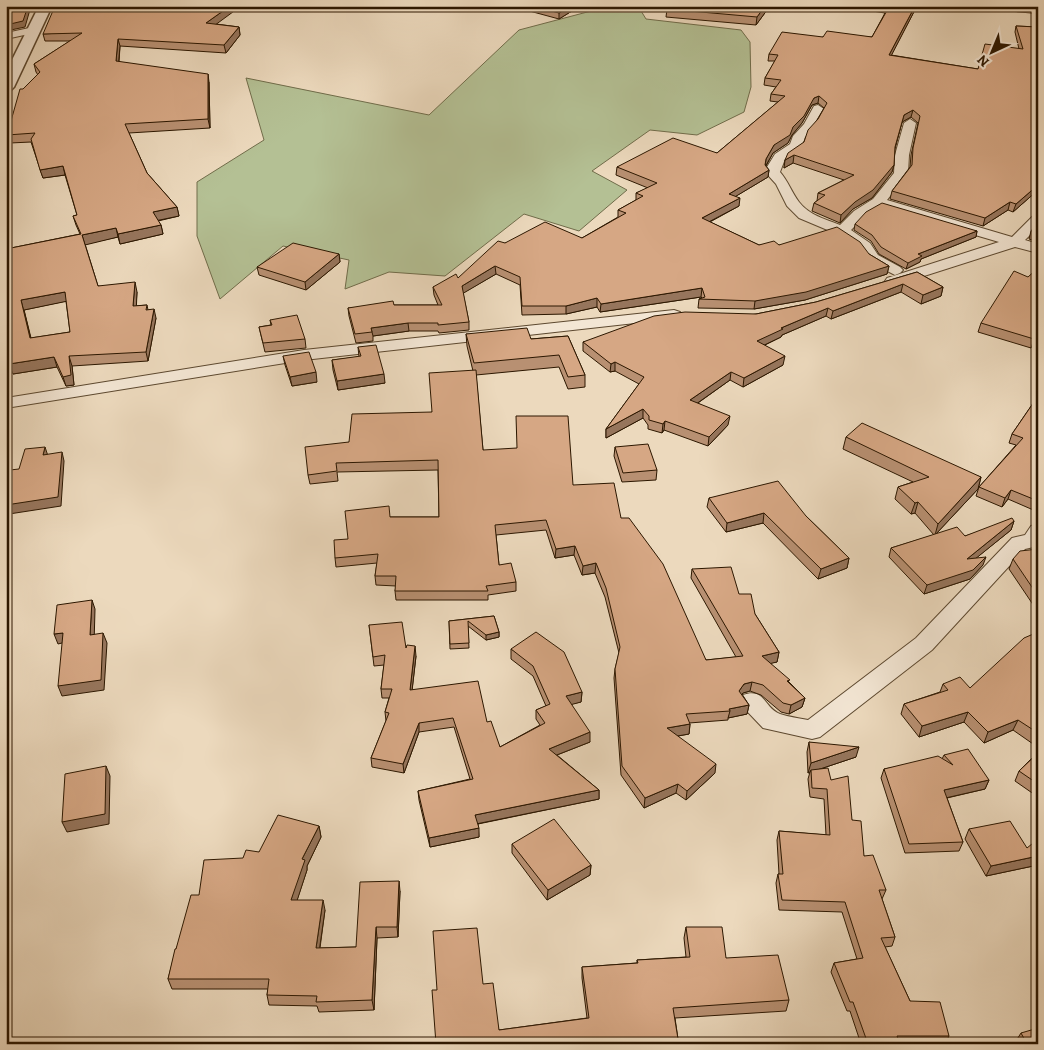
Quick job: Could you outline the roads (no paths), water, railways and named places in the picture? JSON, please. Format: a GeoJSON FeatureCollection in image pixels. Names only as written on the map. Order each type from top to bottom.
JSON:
{"type":"FeatureCollection","features":[{"type":"Feature","properties":{"kind":"main road"},"geometry":{"type":"LineString","coordinates":[[1002,6],[1038,9]]}},
{"type":"Feature","properties":{"kind":"street"},"geometry":{"type":"LineString","coordinates":[[6,87],[46,6]]}},
{"type":"Feature","properties":{"kind":"street"},"geometry":{"type":"LineString","coordinates":[[6,36],[34,30]]}},
{"type":"Feature","properties":{"kind":"street"},"geometry":{"type":"LineString","coordinates":[[818,109],[809,126],[799,136],[796,146],[780,157],[774,166],[773,173],[782,183],[792,203],[804,216],[842,231],[865,246],[874,258],[906,277]]}},
{"type":"Feature","properties":{"kind":"street"},"geometry":{"type":"LineString","coordinates":[[842,231],[859,214],[878,202],[892,187],[901,173],[902,155],[910,123]]}},
{"type":"Feature","properties":{"kind":"street"},"geometry":{"type":"LineString","coordinates":[[878,202],[1038,249]]}},
{"type":"Feature","properties":{"kind":"street"},"geometry":{"type":"LineString","coordinates":[[878,285],[1015,242],[1038,219]]}},
{"type":"Feature","properties":{"kind":"street"},"geometry":{"type":"LineString","coordinates":[[6,403],[304,355],[694,314]]}},
{"type":"Feature","properties":{"kind":"street"},"geometry":{"type":"LineString","coordinates":[[751,701],[771,721],[812,730],[924,644],[1019,543],[1031,541],[1038,531]]}}]}
